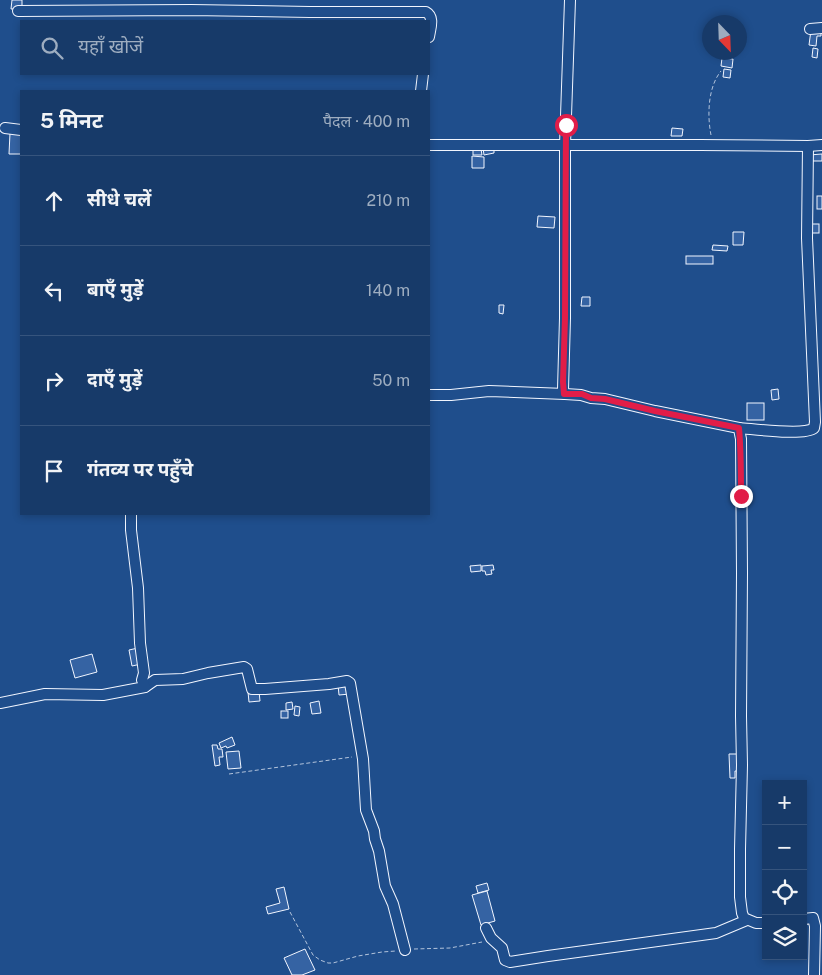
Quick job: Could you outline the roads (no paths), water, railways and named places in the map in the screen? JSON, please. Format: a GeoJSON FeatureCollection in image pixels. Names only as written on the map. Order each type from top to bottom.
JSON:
{"type":"FeatureCollection","features":[{"type":"Feature","properties":{"kind":"street"},"geometry":{"type":"LineString","coordinates":[[564,394],[565,145],[570,0]]}},
{"type":"Feature","properties":{"kind":"street"},"geometry":{"type":"LineString","coordinates":[[18,11],[227,10],[426,12],[431,16],[430,32]]}},
{"type":"Feature","properties":{"kind":"street"},"geometry":{"type":"LineString","coordinates":[[810,29],[822,28]]}},
{"type":"Feature","properties":{"kind":"street"},"geometry":{"type":"LineString","coordinates":[[421,90],[423,75]]}},
{"type":"Feature","properties":{"kind":"street"},"geometry":{"type":"LineString","coordinates":[[5,128],[20,130]]}},
{"type":"Feature","properties":{"kind":"street"},"geometry":{"type":"LineString","coordinates":[[430,145],[822,145]]}},
{"type":"Feature","properties":{"kind":"street"},"geometry":{"type":"LineString","coordinates":[[430,395],[489,392],[582,394],[591,398],[605,399],[739,428],[795,432],[812,430],[815,422],[807,238],[808,146]]}},
{"type":"Feature","properties":{"kind":"street"},"geometry":{"type":"LineString","coordinates":[[739,428],[741,439],[742,534],[740,897],[744,918],[756,923],[762,923]]}},
{"type":"Feature","properties":{"kind":"street"},"geometry":{"type":"LineString","coordinates":[[131,515],[138,588],[140,643],[144,673],[142,680],[144,688]]}},
{"type":"Feature","properties":{"kind":"street"},"geometry":{"type":"LineString","coordinates":[[0,703],[45,694],[103,695],[144,688],[156,680],[183,679],[244,667],[247,669],[252,689],[265,690],[347,681],[350,683],[362,756],[366,810],[374,832],[385,886],[393,904],[405,950]]}},
{"type":"Feature","properties":{"kind":"street"},"geometry":{"type":"LineString","coordinates":[[813,918],[815,931],[814,975]]}},
{"type":"Feature","properties":{"kind":"street"},"geometry":{"type":"LineString","coordinates":[[486,928],[492,938],[502,948],[505,960],[510,962],[716,933],[747,920]]}}]}
